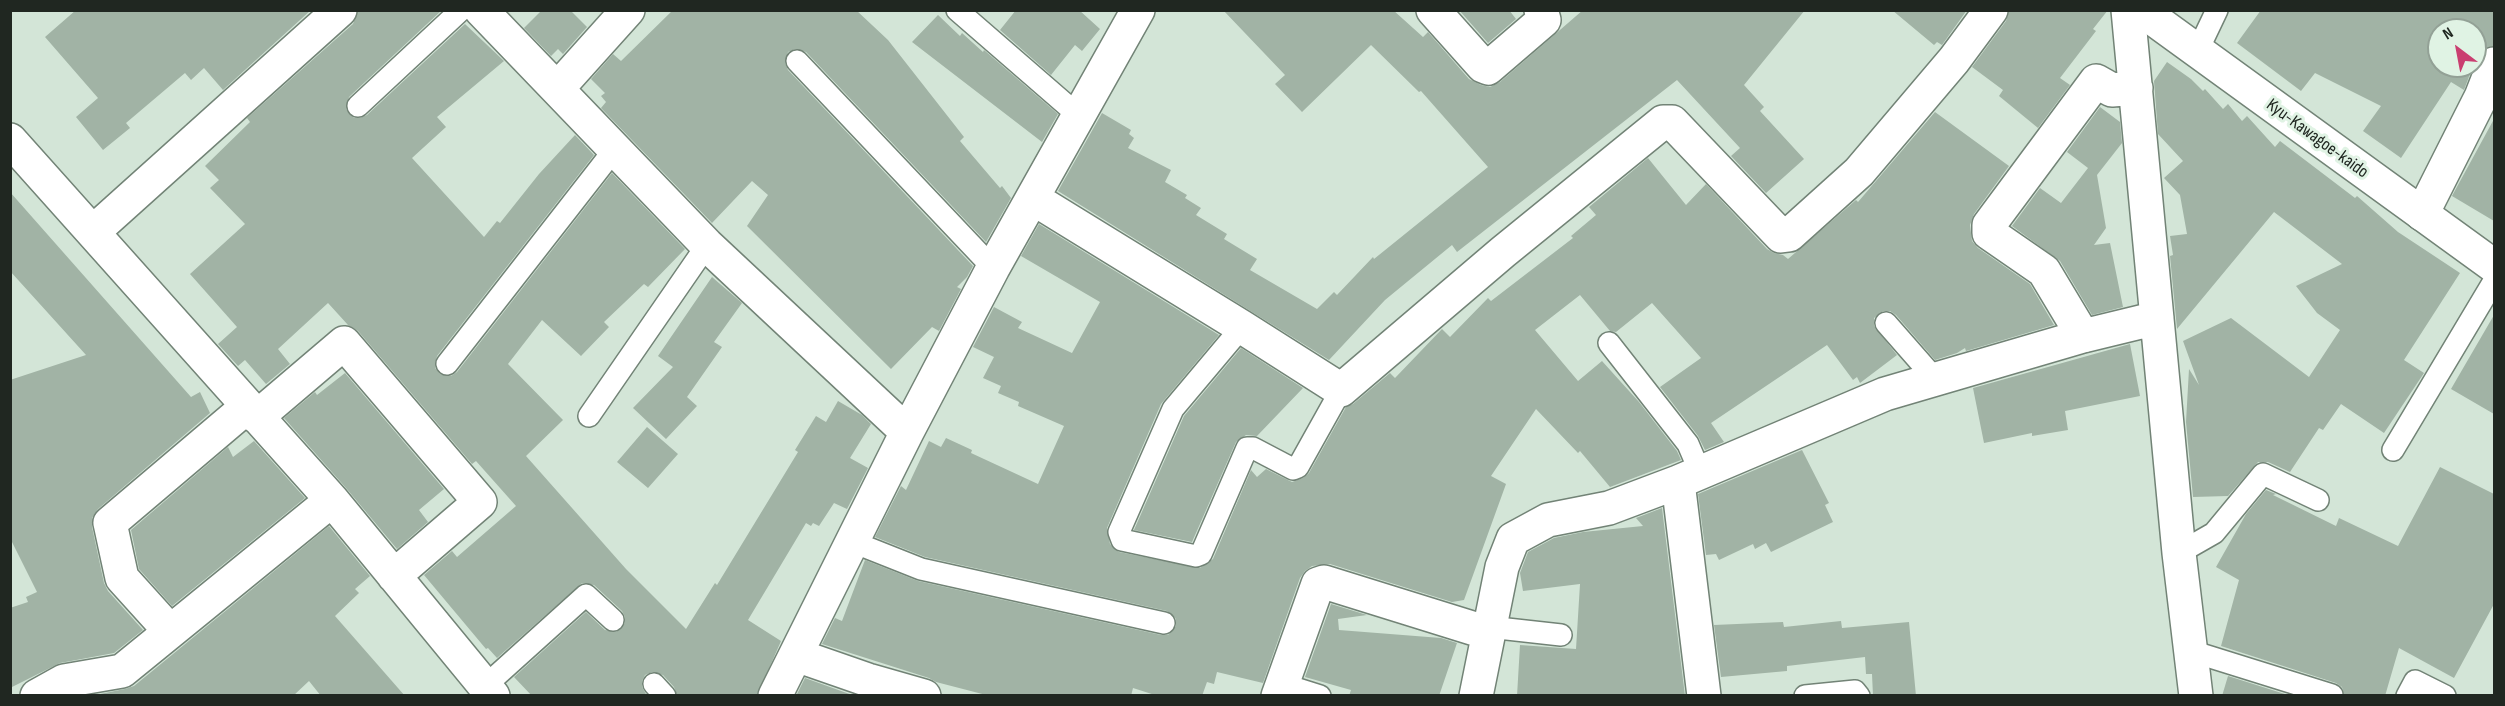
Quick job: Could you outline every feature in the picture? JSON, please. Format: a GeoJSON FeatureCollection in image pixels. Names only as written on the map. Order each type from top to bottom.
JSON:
{"type":"FeatureCollection","features":[{"type":"Feature","properties":{"kind":"street"},"geometry":{"type":"LineString","coordinates":[[93,232],[340,10]]}},
{"type":"Feature","properties":{"kind":"street"},"geometry":{"type":"LineString","coordinates":[[554,92],[628,10]]}},
{"type":"Feature","properties":{"kind":"street"},"geometry":{"type":"LineString","coordinates":[[775,696],[907,432],[993,268],[1034,199],[1138,10]]}},
{"type":"Feature","properties":{"kind":"street"},"geometry":{"type":"LineString","coordinates":[[1433,10],[1488,68],[1544,20],[1541,10]]}},
{"type":"Feature","properties":{"kind":"street"},"geometry":{"type":"LineString","coordinates":[[1034,199],[1341,390],[1503,252],[1663,122],[1672,122],[1781,236],[1789,235],[1859,172],[1954,60],[1991,10]]}},
{"type":"Feature","properties":{"kind":"street"},"geometry":{"type":"LineString","coordinates":[[2128,10],[2179,553],[2196,696]]}},
{"type":"Feature","properties":{"kind":"street","name":"Kyu-Kawagoe-kaido"},"geometry":{"type":"LineString","coordinates":[[2141,10],[2494,266]]}},
{"type":"Feature","properties":{"kind":"street"},"geometry":{"type":"LineString","coordinates":[[495,15],[554,92],[707,245],[798,343],[907,432]]}},
{"type":"Feature","properties":{"kind":"street"},"geometry":{"type":"LineString","coordinates":[[2422,214],[2481,97],[2494,64]]}},
{"type":"Feature","properties":{"kind":"street"},"geometry":{"type":"LineString","coordinates":[[2083,336],[2044,271],[1989,233],[1989,225],[2096,81],[2112,90],[2136,88]]}},
{"type":"Feature","properties":{"kind":"street"},"geometry":{"type":"LineString","coordinates":[[10,140],[332,500],[489,691]]}},
{"type":"Feature","properties":{"kind":"street"},"geometry":{"type":"LineString","coordinates":[[1476,696],[1502,567],[1513,539],[1548,520],[1609,508],[1689,477],[1885,394],[2083,336],[2157,318]]}},
{"type":"Feature","properties":{"kind":"street"},"geometry":{"type":"LineString","coordinates":[[170,630],[122,578],[110,523],[252,411],[344,343],[480,502],[394,576]]}},
{"type":"Feature","properties":{"kind":"street"},"geometry":{"type":"LineString","coordinates":[[1689,477],[1704,696]]}},
{"type":"Feature","properties":{"kind":"street"},"geometry":{"type":"LineString","coordinates":[[37,696],[64,681],[122,670],[332,500]]}},
{"type":"Feature","properties":{"kind":"street"},"geometry":{"type":"LineString","coordinates":[[1280,690],[1318,584],[1324,582],[1489,630]]}},
{"type":"Feature","properties":{"kind":"street"},"geometry":{"type":"LineString","coordinates":[[796,655],[868,680],[924,696]]}},
{"type":"Feature","properties":{"kind":"lane"},"geometry":{"type":"LineString","coordinates":[[358,106],[461,10]]}},
{"type":"Feature","properties":{"kind":"lane"},"geometry":{"type":"LineString","coordinates":[[957,10],[1078,116]]}},
{"type":"Feature","properties":{"kind":"lane"},"geometry":{"type":"LineString","coordinates":[[2197,52],[2217,10]]}},
{"type":"Feature","properties":{"kind":"lane"},"geometry":{"type":"LineString","coordinates":[[797,62],[993,268]]}},
{"type":"Feature","properties":{"kind":"lane"},"geometry":{"type":"LineString","coordinates":[[447,364],[614,150]]}},
{"type":"Feature","properties":{"kind":"lane"},"geometry":{"type":"LineString","coordinates":[[589,416],[707,245]]}},
{"type":"Feature","properties":{"kind":"lane"},"geometry":{"type":"LineString","coordinates":[[2393,450],[2494,281]]}},
{"type":"Feature","properties":{"kind":"lane"},"geometry":{"type":"LineString","coordinates":[[1886,322],[1936,380]]}},
{"type":"Feature","properties":{"kind":"lane"},"geometry":{"type":"LineString","coordinates":[[1242,327],[1173,409],[1119,531],[1122,540],[1196,556],[1201,554],[1247,448],[1253,448],[1293,469],[1298,467],[1341,390]]}},
{"type":"Feature","properties":{"kind":"lane"},"geometry":{"type":"LineString","coordinates":[[1609,343],[1688,444],[1689,477]]}},
{"type":"Feature","properties":{"kind":"lane"},"geometry":{"type":"LineString","coordinates":[[2179,553],[2214,533],[2263,474],[2318,500]]}},
{"type":"Feature","properties":{"kind":"lane"},"geometry":{"type":"LineString","coordinates":[[853,542],[921,569],[1164,623]]}},
{"type":"Feature","properties":{"kind":"lane"},"geometry":{"type":"LineString","coordinates":[[489,691],[586,594],[613,620]]}},
{"type":"Feature","properties":{"kind":"lane"},"geometry":{"type":"LineString","coordinates":[[1489,630],[1561,635]]}},
{"type":"Feature","properties":{"kind":"lane"},"geometry":{"type":"LineString","coordinates":[[2191,651],[2332,695]]}},
{"type":"Feature","properties":{"kind":"lane"},"geometry":{"type":"LineString","coordinates":[[2407,696],[2415,681],[2445,696]]}},
{"type":"Feature","properties":{"kind":"lane"},"geometry":{"type":"LineString","coordinates":[[1280,690],[1320,696]]}},
{"type":"Feature","properties":{"kind":"lane"},"geometry":{"type":"LineString","coordinates":[[1805,696],[1855,691],[1859,696]]}},
{"type":"Feature","properties":{"kind":"building"},"geometry":{"type":"Polygon","coordinates":[[[76,10],[311,10],[223,90],[204,68],[191,80],[185,73],[126,123],[130,128],[103,150],[76,117],[98,98],[45,37],[76,10]]]}},
{"type":"Feature","properties":{"kind":"building"},"geometry":{"type":"Polygon","coordinates":[[[358,10],[442,10],[349,97],[346,109],[354,118],[367,115],[465,24],[504,61],[437,117],[446,127],[412,158],[484,237],[497,221],[500,223],[539,174],[575,135],[594,155],[437,356],[435,368],[440,374],[451,376],[457,372],[612,173],[685,249],[648,287],[644,284],[604,322],[609,327],[581,356],[542,320],[508,364],[563,420],[526,456],[626,569],[686,629],[715,583],[717,585],[798,452],[795,450],[816,416],[826,422],[838,401],[862,415],[871,424],[850,458],[868,468],[847,509],[834,503],[819,526],[806,523],[748,620],[781,641],[757,696],[677,696],[674,687],[663,675],[652,672],[645,675],[642,681],[642,687],[647,696],[532,696],[514,677],[586,612],[605,630],[616,632],[625,623],[622,611],[594,585],[582,583],[497,658],[488,648],[486,649],[424,575],[452,551],[457,557],[516,506],[476,461],[472,464],[358,331],[348,325],[328,303],[278,349],[290,364],[266,384],[245,360],[238,366],[218,344],[237,327],[190,274],[245,224],[210,188],[219,180],[205,166],[250,122],[247,118],[353,24],[358,10]]]}},
{"type":"Feature","properties":{"kind":"building"},"geometry":{"type":"Polygon","coordinates":[[[542,10],[570,10],[587,27],[563,54],[558,49],[551,56],[524,28],[542,10]]]}},
{"type":"Feature","properties":{"kind":"building"},"geometry":{"type":"Polygon","coordinates":[[[673,10],[856,10],[888,40],[964,137],[960,141],[1011,198],[986,242],[806,52],[795,49],[788,52],[785,63],[788,70],[973,266],[967,277],[957,287],[961,289],[939,331],[932,327],[891,369],[747,226],[768,195],[752,181],[712,223],[601,108],[606,102],[601,96],[605,93],[591,79],[613,54],[621,61],[673,10]]]}},
{"type":"Feature","properties":{"kind":"building"},"geometry":{"type":"Polygon","coordinates":[[[1016,10],[1079,10],[1100,29],[1082,51],[1075,45],[1051,75],[1000,30],[1016,10]]]}},
{"type":"Feature","properties":{"kind":"building"},"geometry":{"type":"Polygon","coordinates":[[[1223,10],[1393,10],[1423,37],[1428,32],[1469,79],[1490,87],[1500,82],[1583,10],[1805,10],[1744,85],[1764,107],[1760,111],[1804,159],[1766,193],[1731,156],[1740,148],[1677,80],[1457,252],[1452,245],[1385,300],[1329,360],[1058,191],[1102,113],[1131,130],[1129,134],[1134,138],[1128,148],[1171,170],[1165,182],[1187,195],[1185,198],[1201,208],[1196,215],[1227,234],[1224,239],[1257,259],[1250,270],[1317,309],[1334,292],[1337,295],[1373,257],[1374,259],[1488,167],[1421,91],[1419,92],[1371,45],[1302,112],[1275,84],[1285,75],[1223,10]]]}},
{"type":"Feature","properties":{"kind":"building"},"geometry":{"type":"Polygon","coordinates":[[[1459,10],[1509,10],[1516,19],[1488,43],[1459,10]]]}},
{"type":"Feature","properties":{"kind":"building"},"geometry":{"type":"Polygon","coordinates":[[[1892,10],[1967,10],[1942,45],[1937,42],[1934,45],[1892,10]]]}},
{"type":"Feature","properties":{"kind":"building"},"geometry":{"type":"Polygon","coordinates":[[[2009,10],[2108,10],[2093,29],[2096,31],[2060,78],[2070,85],[2038,128],[1999,96],[2003,90],[1972,67],[2006,21],[2009,10]]]}},
{"type":"Feature","properties":{"kind":"building"},"geometry":{"type":"Polygon","coordinates":[[[2261,10],[2494,10],[2494,46],[2487,48],[2487,18],[2427,18],[2427,78],[2468,78],[2464,90],[2451,82],[2401,158],[2363,131],[2381,106],[2315,73],[2301,91],[2237,43],[2261,10]]]}},
{"type":"Feature","properties":{"kind":"building"},"geometry":{"type":"Polygon","coordinates":[[[938,15],[960,36],[962,33],[983,52],[984,50],[1058,114],[1042,142],[912,42],[938,15]]]}},
{"type":"Feature","properties":{"kind":"building"},"geometry":{"type":"Polygon","coordinates":[[[2167,62],[2191,79],[2203,91],[2205,89],[2223,109],[2228,104],[2242,121],[2247,116],[2275,147],[2280,141],[2355,198],[2357,196],[2398,232],[2460,273],[2404,360],[2424,373],[2384,433],[2341,404],[2323,430],[2319,428],[2290,472],[2268,462],[2258,462],[2228,496],[2193,497],[2186,422],[2189,369],[2199,385],[2183,341],[2231,318],[2309,377],[2340,330],[2317,313],[2296,286],[2342,264],[2274,212],[2177,329],[2170,236],[2187,234],[2180,195],[2164,178],[2183,161],[2158,134],[2154,81],[2167,62]]]}},
{"type":"Feature","properties":{"kind":"building"},"geometry":{"type":"Polygon","coordinates":[[[2100,107],[2120,122],[2122,143],[2097,175],[2106,228],[2094,245],[2110,243],[2123,307],[2092,315],[2060,261],[2012,226],[2040,188],[2061,203],[2088,168],[2067,152],[2100,107]]]}},
{"type":"Feature","properties":{"kind":"building"},"geometry":{"type":"Polygon","coordinates":[[[1935,112],[2009,166],[1974,214],[1970,225],[1972,241],[1978,248],[2030,284],[2054,325],[1966,351],[1965,348],[1935,360],[1896,315],[1890,311],[1883,311],[1874,318],[1874,326],[1897,355],[1860,383],[1857,377],[1853,380],[1827,345],[1711,423],[1724,442],[1705,450],[1698,436],[1660,387],[1701,358],[1652,303],[1616,332],[1610,331],[1580,295],[1535,330],[1578,381],[1602,361],[1639,402],[1677,451],[1681,460],[1610,487],[1580,451],[1578,453],[1536,409],[1491,476],[1506,484],[1464,600],[1452,602],[1330,564],[1312,566],[1300,578],[1263,683],[1217,672],[1214,684],[1207,682],[1202,696],[1158,696],[1133,688],[1131,696],[990,696],[936,682],[822,644],[835,618],[842,621],[865,560],[918,581],[1161,635],[1168,635],[1176,626],[1176,619],[1167,611],[925,557],[875,537],[901,486],[906,490],[929,441],[941,447],[946,438],[972,450],[971,453],[1038,484],[1064,426],[1018,406],[1019,402],[998,393],[1001,386],[983,378],[994,357],[973,347],[994,307],[1022,322],[1018,328],[1072,353],[1100,302],[1021,256],[1039,224],[1219,335],[1161,404],[1107,528],[1110,544],[1119,552],[1200,568],[1213,559],[1251,470],[1257,477],[1266,469],[1292,482],[1303,478],[1309,473],[1346,407],[1353,404],[1390,373],[1395,378],[1442,329],[1450,337],[1488,298],[1491,301],[1573,238],[1571,236],[1596,215],[1589,207],[1648,158],[1686,205],[1706,184],[1767,249],[1788,259],[1856,200],[1858,202],[1935,112]]]}},
{"type":"Feature","properties":{"kind":"building"},"geometry":{"type":"Polygon","coordinates":[[[2494,119],[2494,221],[2452,196],[2494,119]]]}},
{"type":"Feature","properties":{"kind":"building"},"geometry":{"type":"Polygon","coordinates":[[[10,192],[191,397],[200,392],[210,413],[98,509],[92,518],[104,583],[108,591],[143,630],[114,653],[60,663],[10,688],[10,608],[28,602],[26,597],[37,592],[10,538],[10,380],[86,355],[10,271],[10,192]]]}},
{"type":"Feature","properties":{"kind":"building"},"geometry":{"type":"Polygon","coordinates":[[[712,277],[742,303],[714,342],[722,347],[687,397],[697,406],[666,439],[633,408],[673,367],[658,356],[712,277]]]}},
{"type":"Feature","properties":{"kind":"building"},"geometry":{"type":"Polygon","coordinates":[[[2494,315],[2494,414],[2451,389],[2494,315]]]}},
{"type":"Feature","properties":{"kind":"building"},"geometry":{"type":"Polygon","coordinates":[[[2130,344],[2140,396],[2065,411],[2068,430],[2032,436],[2032,433],[1984,443],[1973,388],[2130,344]]]}},
{"type":"Feature","properties":{"kind":"building"},"geometry":{"type":"Polygon","coordinates":[[[1241,348],[1303,388],[1257,436],[1246,435],[1236,442],[1192,542],[1134,530],[1184,416],[1241,348]]]}},
{"type":"Feature","properties":{"kind":"building"},"geometry":{"type":"Polygon","coordinates":[[[345,373],[444,489],[419,510],[428,522],[397,549],[284,418],[315,392],[317,395],[345,373]]]}},
{"type":"Feature","properties":{"kind":"building"},"geometry":{"type":"Polygon","coordinates":[[[647,427],[678,454],[648,488],[617,462],[647,427]]]}},
{"type":"Feature","properties":{"kind":"building"},"geometry":{"type":"Polygon","coordinates":[[[254,441],[305,498],[172,606],[139,569],[131,530],[228,447],[233,457],[254,441]]]}},
{"type":"Feature","properties":{"kind":"building"},"geometry":{"type":"Polygon","coordinates":[[[1802,450],[1829,503],[1825,505],[1833,522],[1771,552],[1766,543],[1755,549],[1753,544],[1719,560],[1716,554],[1706,555],[1698,494],[1802,450]]]}},
{"type":"Feature","properties":{"kind":"building"},"geometry":{"type":"Polygon","coordinates":[[[2440,467],[2494,494],[2494,604],[2454,678],[2399,648],[2385,696],[2344,696],[2342,687],[2336,683],[2221,646],[2239,580],[2216,567],[2246,514],[2266,490],[2336,526],[2339,518],[2398,546],[2440,467]]]}},
{"type":"Feature","properties":{"kind":"building"},"geometry":{"type":"Polygon","coordinates":[[[1662,508],[1685,696],[1517,696],[1520,645],[1576,649],[1580,584],[1523,591],[1520,573],[1528,552],[1554,538],[1583,532],[1643,526],[1636,518],[1662,508]]]}},
{"type":"Feature","properties":{"kind":"building"},"geometry":{"type":"Polygon","coordinates":[[[329,526],[370,576],[355,589],[359,593],[335,616],[405,696],[321,696],[309,681],[293,696],[90,696],[134,686],[329,526]]]}},
{"type":"Feature","properties":{"kind":"building"},"geometry":{"type":"Polygon","coordinates":[[[1331,604],[1367,615],[1338,619],[1339,630],[1441,638],[1457,643],[1439,696],[1349,696],[1351,690],[1305,677],[1331,604]]]}},
{"type":"Feature","properties":{"kind":"building"},"geometry":{"type":"Polygon","coordinates":[[[1841,621],[1842,628],[1909,622],[1916,696],[1873,696],[1872,674],[1866,674],[1865,657],[1787,666],[1787,671],[1721,677],[1714,625],[1783,622],[1784,627],[1841,621]]]}},
{"type":"Feature","properties":{"kind":"building"},"geometry":{"type":"Polygon","coordinates":[[[2228,676],[2291,696],[2222,696],[2228,676]]]}},
{"type":"Feature","properties":{"kind":"building"},"geometry":{"type":"Polygon","coordinates":[[[805,678],[855,696],[796,696],[805,678]]]}}]}
